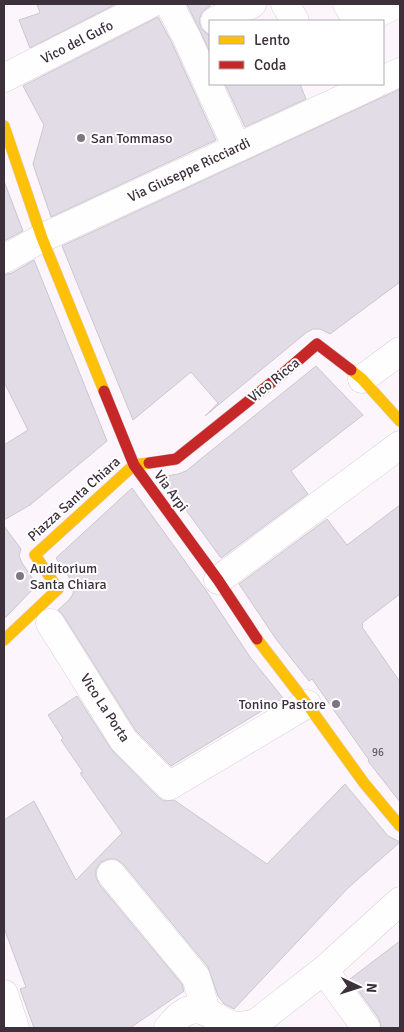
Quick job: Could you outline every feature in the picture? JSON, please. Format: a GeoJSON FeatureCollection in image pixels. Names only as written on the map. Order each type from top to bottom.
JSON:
{"type":"FeatureCollection","features":[{"type":"Feature","properties":{"kind":"street","name":"Vico del Gufo"},"geometry":{"type":"LineString","coordinates":[[4,78],[150,4]]}},
{"type":"Feature","properties":{"kind":"street"},"geometry":{"type":"LineString","coordinates":[[169,4],[186,36],[237,148]]}},
{"type":"Feature","properties":{"kind":"street"},"geometry":{"type":"LineString","coordinates":[[217,20],[252,4]]}},
{"type":"Feature","properties":{"kind":"street"},"geometry":{"type":"LineString","coordinates":[[285,4],[294,20]]}},
{"type":"Feature","properties":{"kind":"street"},"geometry":{"type":"LineString","coordinates":[[347,4],[358,20]]}},
{"type":"Feature","properties":{"kind":"street"},"geometry":{"type":"LineString","coordinates":[[361,20],[397,4]]}},
{"type":"Feature","properties":{"kind":"street"},"geometry":{"type":"LineString","coordinates":[[186,36],[209,24]]}},
{"type":"Feature","properties":{"kind":"street"},"geometry":{"type":"LineString","coordinates":[[384,80],[400,72]]}},
{"type":"Feature","properties":{"kind":"street","name":"Via Giuseppe Ricciardi"},"geometry":{"type":"LineString","coordinates":[[4,259],[42,238],[373,85]]}},
{"type":"Feature","properties":{"kind":"street","name":"Via Arpi"},"geometry":{"type":"LineString","coordinates":[[4,126],[42,238],[134,465],[218,580],[263,648],[307,704],[364,783],[400,826]]}},
{"type":"Feature","properties":{"kind":"street","name":"Vico Ricca"},"geometry":{"type":"LineString","coordinates":[[134,465],[176,459],[317,344],[362,378],[400,421]]}},
{"type":"Feature","properties":{"kind":"street"},"geometry":{"type":"LineString","coordinates":[[362,378],[400,351]]}},
{"type":"Feature","properties":{"kind":"street"},"geometry":{"type":"LineString","coordinates":[[218,580],[400,445]]}},
{"type":"Feature","properties":{"kind":"street","name":"Piazza Santa Chiara"},"geometry":{"type":"LineString","coordinates":[[4,640],[58,589],[35,555],[134,465]]}},
{"type":"Feature","properties":{"kind":"street","name":"Vico La Porta"},"geometry":{"type":"LineString","coordinates":[[50,623],[124,741],[169,786],[307,704]]}},
{"type":"Feature","properties":{"kind":"street"},"geometry":{"type":"LineString","coordinates":[[111,874],[196,977],[206,1011]]}},
{"type":"Feature","properties":{"kind":"street"},"geometry":{"type":"LineString","coordinates":[[168,1028],[182,1013],[195,1010],[206,1011],[231,1025],[244,1026],[256,1022],[324,970],[400,901]]}},
{"type":"Feature","properties":{"kind":"street"},"geometry":{"type":"LineString","coordinates":[[324,970],[366,1028]]}},
{"type":"Feature","properties":{"kind":"street"},"geometry":{"type":"LineString","coordinates":[[4,994],[15,1028]]}},
{"type":"Feature","properties":{"kind":"building"},"geometry":{"type":"Polygon","coordinates":[[[37,4],[116,4],[30,48],[19,20],[40,13],[37,4]]]}},
{"type":"Feature","properties":{"kind":"building"},"geometry":{"type":"Polygon","coordinates":[[[187,4],[210,4],[202,12],[199,20],[201,28],[209,34],[209,50],[187,4]]]}},
{"type":"Feature","properties":{"kind":"building"},"geometry":{"type":"Polygon","coordinates":[[[158,17],[172,43],[216,140],[51,217],[33,164],[44,125],[23,86],[158,17]]]}},
{"type":"Feature","properties":{"kind":"building"},"geometry":{"type":"Polygon","coordinates":[[[225,85],[300,85],[306,99],[245,127],[225,85]]]}},
{"type":"Feature","properties":{"kind":"building"},"geometry":{"type":"Polygon","coordinates":[[[400,89],[400,282],[330,334],[320,329],[313,329],[307,332],[205,416],[218,403],[191,372],[133,420],[62,246],[400,89]]]}},
{"type":"Feature","properties":{"kind":"building"},"geometry":{"type":"Polygon","coordinates":[[[4,181],[23,231],[4,241],[4,181]]]}},
{"type":"Feature","properties":{"kind":"building"},"geometry":{"type":"Polygon","coordinates":[[[34,260],[107,441],[30,505],[4,520],[4,445],[28,430],[4,382],[4,275],[12,273],[34,260]]]}},
{"type":"Feature","properties":{"kind":"building"},"geometry":{"type":"Polygon","coordinates":[[[316,366],[363,415],[291,471],[308,494],[221,558],[162,477],[186,471],[316,366]]]}},
{"type":"Feature","properties":{"kind":"building"},"geometry":{"type":"Polygon","coordinates":[[[132,488],[205,589],[250,657],[283,698],[171,766],[136,731],[58,610],[69,600],[73,594],[74,587],[56,558],[132,488]]]}},
{"type":"Feature","properties":{"kind":"building"},"geometry":{"type":"Polygon","coordinates":[[[400,505],[400,594],[362,623],[362,627],[400,682],[400,802],[368,761],[312,679],[309,681],[276,639],[239,584],[327,519],[347,545],[400,505]]]}},
{"type":"Feature","properties":{"kind":"building","name":"Auditorium Santa Chiara"},"geometry":{"type":"Polygon","coordinates":[[[4,526],[21,549],[19,556],[22,563],[37,585],[4,619],[4,526]]]}},
{"type":"Feature","properties":{"kind":"building"},"geometry":{"type":"Polygon","coordinates":[[[77,696],[111,749],[158,797],[164,801],[174,800],[267,864],[345,784],[388,836],[400,842],[348,888],[234,1009],[224,1004],[218,996],[208,967],[123,864],[116,859],[101,862],[96,869],[96,877],[99,884],[182,984],[184,991],[130,1028],[34,1028],[20,989],[26,987],[4,928],[4,820],[34,801],[76,880],[122,833],[80,773],[83,772],[61,740],[63,738],[48,715],[77,696]]]}},
{"type":"Feature","properties":{"kind":"building"},"geometry":{"type":"Polygon","coordinates":[[[400,941],[400,1028],[381,1028],[379,1019],[350,979],[400,941]]]}},
{"type":"Feature","properties":{"kind":"traffic: slow"},"geometry":{"type":"LineString","coordinates":[[4,126],[42,238],[104,391]]}},
{"type":"Feature","properties":{"kind":"traffic: slow"},"geometry":{"type":"LineString","coordinates":[[351,370],[362,379],[400,421]]}},
{"type":"Feature","properties":{"kind":"traffic: slow"},"geometry":{"type":"LineString","coordinates":[[4,640],[58,589],[35,555],[134,465],[149,463]]}},
{"type":"Feature","properties":{"kind":"traffic: slow"},"geometry":{"type":"LineString","coordinates":[[257,639],[364,783],[400,826]]}},
{"type":"Feature","properties":{"kind":"traffic: jam"},"geometry":{"type":"LineString","coordinates":[[149,463],[176,459],[317,344],[351,370]]}},
{"type":"Feature","properties":{"kind":"traffic: jam"},"geometry":{"type":"LineString","coordinates":[[104,391],[134,465],[218,580],[257,639]]}},
{"type":"Feature","properties":{"kind":"place","name":"San Tommaso"},"geometry":{"type":"Point","coordinates":[81,138]}},
{"type":"Feature","properties":{"kind":"place","name":"Auditorium Santa Chiara"},"geometry":{"type":"Point","coordinates":[20,576]}},
{"type":"Feature","properties":{"kind":"place","name":"Tonino Pastore"},"geometry":{"type":"Point","coordinates":[336,704]}}]}
